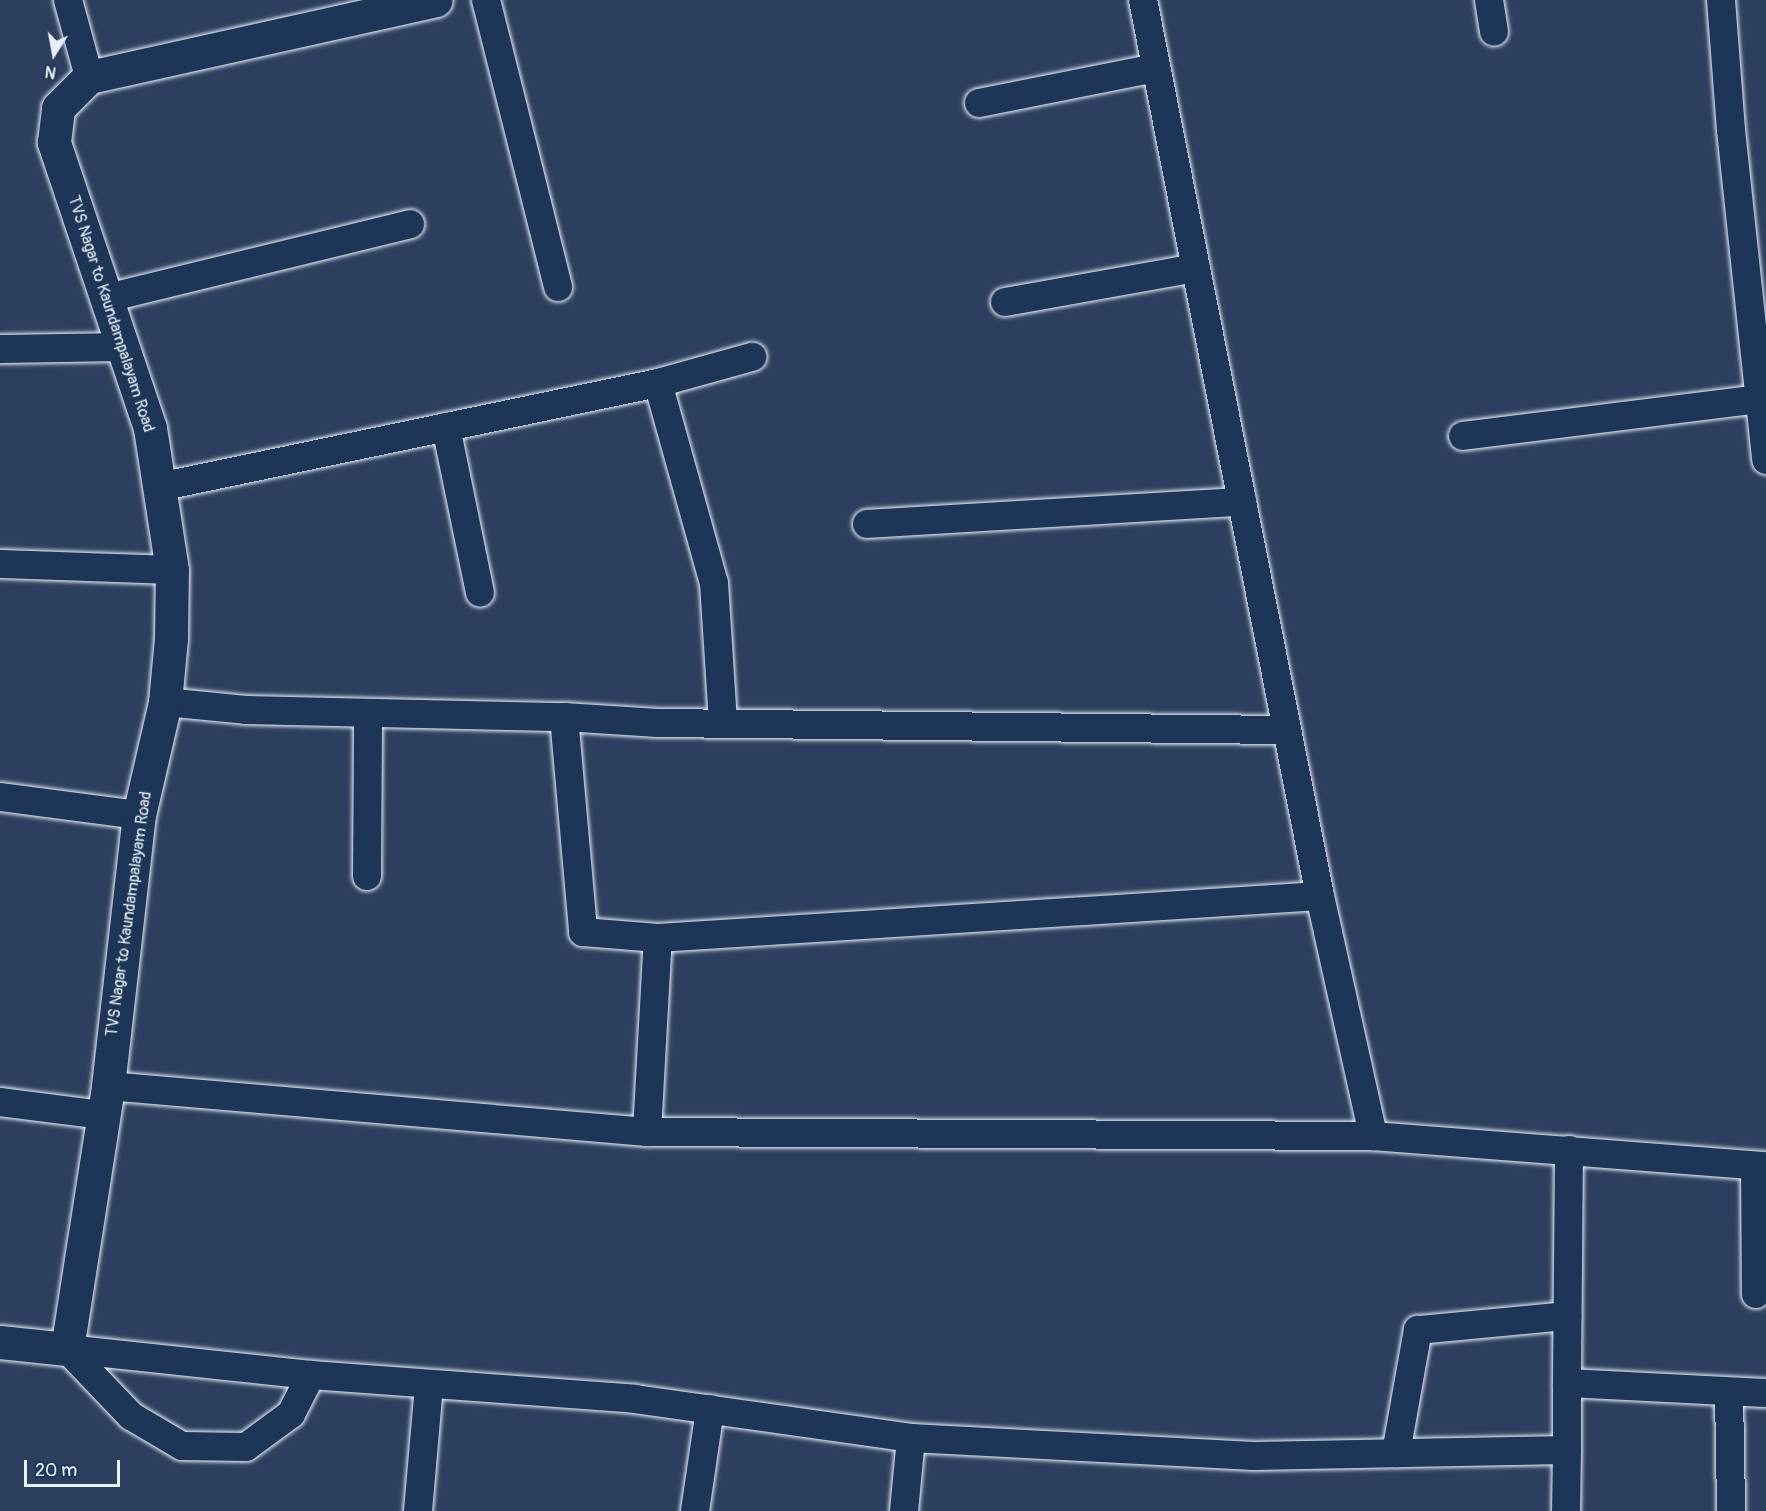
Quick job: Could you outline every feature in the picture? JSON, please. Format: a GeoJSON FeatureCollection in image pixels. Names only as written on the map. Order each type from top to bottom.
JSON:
{"type":"FeatureCollection","features":[{"type":"Feature","properties":{"kind":"street"},"geometry":{"type":"LineString","coordinates":[[68,0],[89,77],[436,0]]}},
{"type":"Feature","properties":{"kind":"street"},"geometry":{"type":"LineString","coordinates":[[486,0],[558,287]]}},
{"type":"Feature","properties":{"kind":"street"},"geometry":{"type":"LineString","coordinates":[[1143,0],[1320,896],[1373,1136]]}},
{"type":"Feature","properties":{"kind":"street"},"geometry":{"type":"LineString","coordinates":[[1489,0],[1494,32]]}},
{"type":"Feature","properties":{"kind":"street"},"geometry":{"type":"LineString","coordinates":[[1720,0],[1756,274],[1759,399],[1766,460]]}},
{"type":"Feature","properties":{"kind":"street"},"geometry":{"type":"LineString","coordinates":[[979,103],[1156,68]]}},
{"type":"Feature","properties":{"kind":"street","name":"TVS Nagar to Kaundampalayam Road"},"geometry":{"type":"LineString","coordinates":[[67,1348],[105,1100],[139,815],[165,702],[171,638],[172,570],[150,428],[54,142],[58,108],[89,77]]}},
{"type":"Feature","properties":{"kind":"street"},"geometry":{"type":"LineString","coordinates":[[107,298],[410,224]]}},
{"type":"Feature","properties":{"kind":"street"},"geometry":{"type":"LineString","coordinates":[[1005,302],[1196,268]]}},
{"type":"Feature","properties":{"kind":"street"},"geometry":{"type":"LineString","coordinates":[[0,349],[123,347]]}},
{"type":"Feature","properties":{"kind":"street"},"geometry":{"type":"LineString","coordinates":[[159,487],[658,383],[752,357]]}},
{"type":"Feature","properties":{"kind":"street"},"geometry":{"type":"LineString","coordinates":[[658,383],[714,583],[723,724]]}},
{"type":"Feature","properties":{"kind":"street"},"geometry":{"type":"LineString","coordinates":[[1463,436],[1759,399]]}},
{"type":"Feature","properties":{"kind":"street"},"geometry":{"type":"LineString","coordinates":[[446,427],[480,593]]}},
{"type":"Feature","properties":{"kind":"street"},"geometry":{"type":"LineString","coordinates":[[867,524],[1242,502]]}},
{"type":"Feature","properties":{"kind":"street"},"geometry":{"type":"LineString","coordinates":[[0,564],[172,570]]}},
{"type":"Feature","properties":{"kind":"street"},"geometry":{"type":"LineString","coordinates":[[165,702],[246,710],[564,717],[723,724],[1287,729]]}},
{"type":"Feature","properties":{"kind":"street"},"geometry":{"type":"LineString","coordinates":[[367,876],[368,714]]}},
{"type":"Feature","properties":{"kind":"street"},"geometry":{"type":"LineString","coordinates":[[564,717],[583,932],[658,938],[1320,896]]}},
{"type":"Feature","properties":{"kind":"street"},"geometry":{"type":"LineString","coordinates":[[0,797],[139,815]]}},
{"type":"Feature","properties":{"kind":"street"},"geometry":{"type":"LineString","coordinates":[[647,1132],[658,938]]}},
{"type":"Feature","properties":{"kind":"street"},"geometry":{"type":"LineString","coordinates":[[0,1102],[105,1100],[647,1132],[1373,1136],[1761,1166],[1756,1294]]}},
{"type":"Feature","properties":{"kind":"street"},"geometry":{"type":"LineString","coordinates":[[1566,1511],[1569,1150]]}},
{"type":"Feature","properties":{"kind":"street"},"geometry":{"type":"LineString","coordinates":[[1396,1453],[1418,1330],[1567,1316]]}},
{"type":"Feature","properties":{"kind":"street"},"geometry":{"type":"LineString","coordinates":[[0,1342],[311,1375],[635,1399],[911,1438],[1254,1456],[1567,1450]]}},
{"type":"Feature","properties":{"kind":"street"},"geometry":{"type":"LineString","coordinates":[[67,1348],[131,1416],[182,1446],[246,1447],[291,1414],[311,1375]]}},
{"type":"Feature","properties":{"kind":"street"},"geometry":{"type":"LineString","coordinates":[[1567,1383],[1766,1393]]}},
{"type":"Feature","properties":{"kind":"street"},"geometry":{"type":"LineString","coordinates":[[418,1511],[429,1384]]}},
{"type":"Feature","properties":{"kind":"street"},"geometry":{"type":"LineString","coordinates":[[1729,1392],[1731,1511]]}},
{"type":"Feature","properties":{"kind":"street"},"geometry":{"type":"LineString","coordinates":[[695,1511],[710,1408]]}},
{"type":"Feature","properties":{"kind":"street"},"geometry":{"type":"LineString","coordinates":[[904,1511],[911,1438]]}}]}
